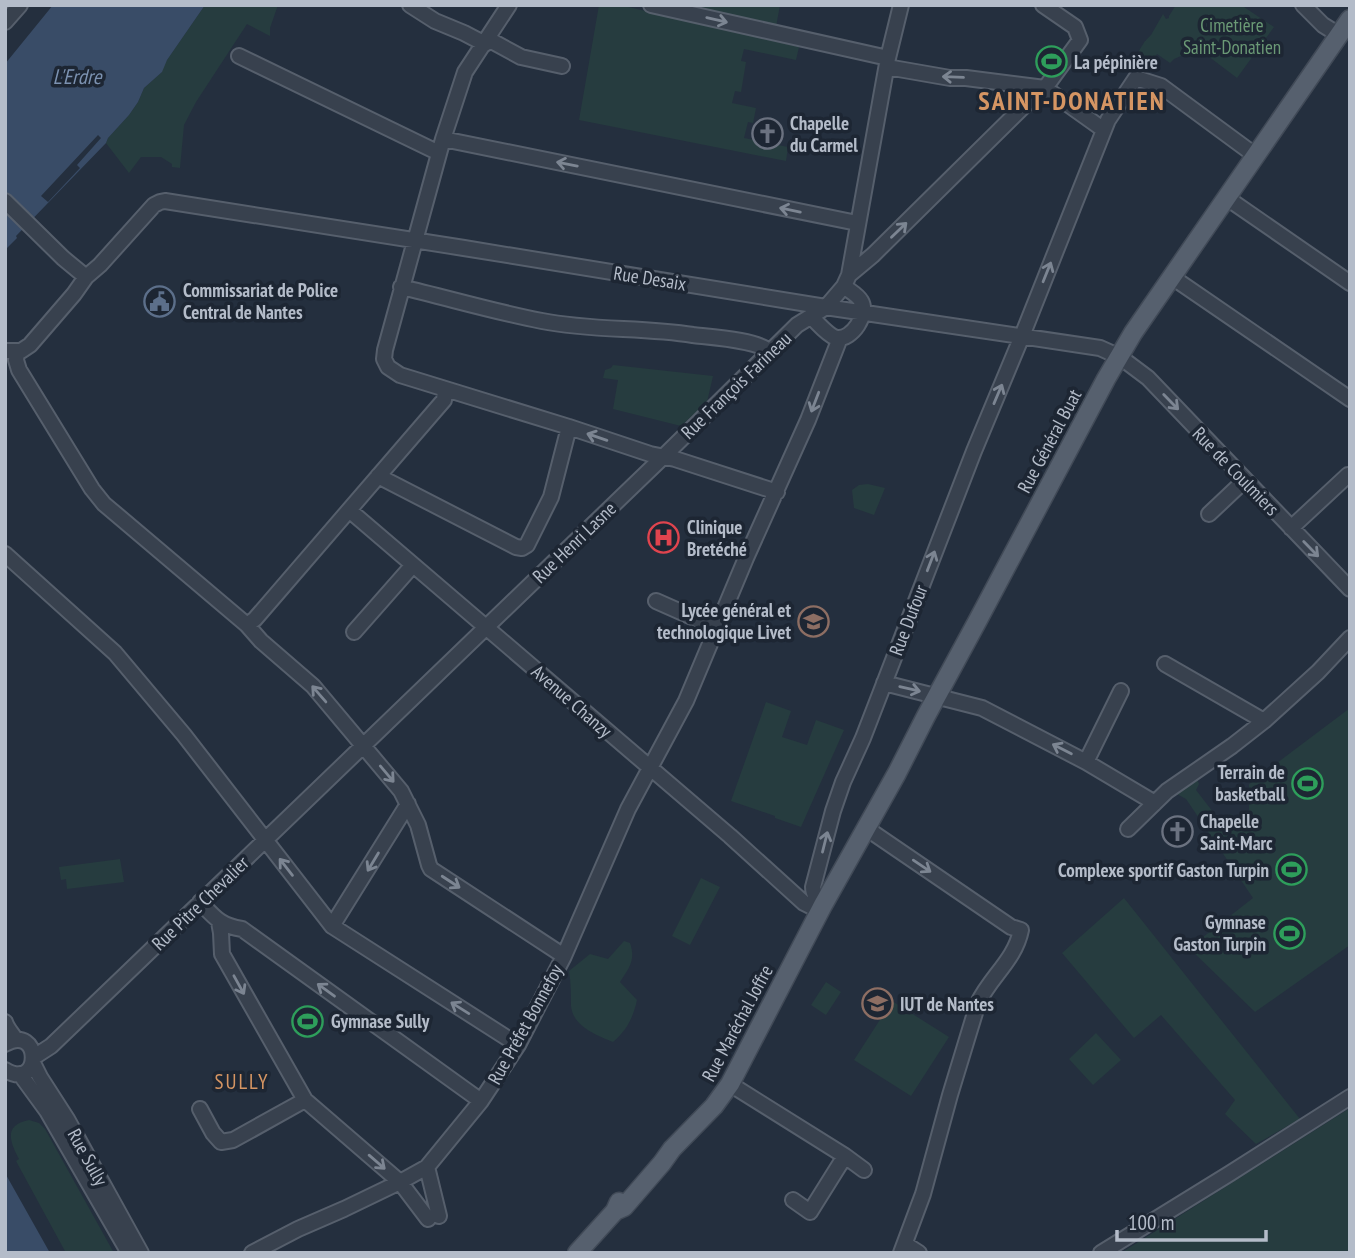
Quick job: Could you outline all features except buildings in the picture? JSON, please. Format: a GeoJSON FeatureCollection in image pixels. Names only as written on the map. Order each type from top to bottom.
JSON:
{"type":"FeatureCollection","features":[{"type":"Feature","properties":{"kind":"main road","name":"Rue Général Buat"},"geometry":{"type":"LineString","coordinates":[[819,901],[866,828],[897,773],[1104,382],[1133,333],[1346,27]]}},
{"type":"Feature","properties":{"kind":"main road","name":"Rue Maréchal Joffre"},"geometry":{"type":"LineString","coordinates":[[577,1253],[615,1211],[624,1207],[672,1149],[714,1106],[730,1084],[819,901]]}},
{"type":"Feature","properties":{"kind":"street"},"geometry":{"type":"LineString","coordinates":[[5,22],[20,5]]}},
{"type":"Feature","properties":{"kind":"street"},"geometry":{"type":"LineString","coordinates":[[410,5],[435,21],[521,57],[562,66]]}},
{"type":"Feature","properties":{"kind":"street"},"geometry":{"type":"LineString","coordinates":[[509,5],[466,72],[441,146],[401,287],[385,350],[385,363],[393,372],[445,390],[777,492]]}},
{"type":"Feature","properties":{"kind":"street"},"geometry":{"type":"LineString","coordinates":[[651,5],[833,46],[887,63],[950,78],[1045,88],[1104,130]]}},
{"type":"Feature","properties":{"kind":"street"},"geometry":{"type":"LineString","coordinates":[[811,316],[831,336],[840,338],[859,325],[863,306],[848,274],[887,63],[901,5]]}},
{"type":"Feature","properties":{"kind":"street","name":"Rue François Farineau"},"geometry":{"type":"LineString","coordinates":[[663,457],[797,325],[826,307],[848,274],[873,256],[1045,88],[1080,40],[1075,27],[1043,5]]}},
{"type":"Feature","properties":{"kind":"street"},"geometry":{"type":"LineString","coordinates":[[1303,5],[1323,26],[1346,27]]}},
{"type":"Feature","properties":{"kind":"street"},"geometry":{"type":"LineString","coordinates":[[239,56],[441,146],[857,223]]}},
{"type":"Feature","properties":{"kind":"street","name":"Rue Dufour"},"geometry":{"type":"LineString","coordinates":[[819,901],[813,887],[843,782],[863,738],[974,451],[1108,120],[1136,78],[1161,86],[1256,156]]}},
{"type":"Feature","properties":{"kind":"street"},"geometry":{"type":"LineString","coordinates":[[1227,198],[1350,283]]}},
{"type":"Feature","properties":{"kind":"street"},"geometry":{"type":"LineString","coordinates":[[5,201],[86,277],[27,349],[11,351],[19,370],[92,489],[104,504],[247,625],[261,641],[313,686],[401,791],[418,824],[431,869],[564,956]]}},
{"type":"Feature","properties":{"kind":"street","name":"Rue Desaix"},"geometry":{"type":"LineString","coordinates":[[86,277],[154,205],[160,202],[178,203],[1100,348],[1120,356]]}},
{"type":"Feature","properties":{"kind":"street"},"geometry":{"type":"LineString","coordinates":[[1172,277],[1350,399]]}},
{"type":"Feature","properties":{"kind":"street"},"geometry":{"type":"LineString","coordinates":[[401,287],[544,321],[676,332],[751,343],[764,346],[770,352]]}},
{"type":"Feature","properties":{"kind":"street","name":"Rue Préfet Bonnefoy"},"geometry":{"type":"LineString","coordinates":[[252,1253],[427,1167],[481,1101],[518,1045],[564,956],[628,809],[686,701],[808,420],[840,338]]}},
{"type":"Feature","properties":{"kind":"street","name":"Rue de Coulmiers"},"geometry":{"type":"LineString","coordinates":[[1120,356],[1148,379],[1348,585]]}},
{"type":"Feature","properties":{"kind":"street"},"geometry":{"type":"LineString","coordinates":[[247,625],[444,400],[445,390]]}},
{"type":"Feature","properties":{"kind":"street"},"geometry":{"type":"LineString","coordinates":[[379,476],[522,548],[527,545],[551,497],[569,427]]}},
{"type":"Feature","properties":{"kind":"street","name":"Rue Henri Lasne"},"geometry":{"type":"LineString","coordinates":[[363,746],[663,457]]}},
{"type":"Feature","properties":{"kind":"street"},"geometry":{"type":"LineString","coordinates":[[1291,528],[1348,475]]}},
{"type":"Feature","properties":{"kind":"street"},"geometry":{"type":"LineString","coordinates":[[1209,513],[1245,480]]}},
{"type":"Feature","properties":{"kind":"street","name":"Avenue Chanzy"},"geometry":{"type":"LineString","coordinates":[[349,510],[810,906],[819,901]]}},
{"type":"Feature","properties":{"kind":"street"},"geometry":{"type":"LineString","coordinates":[[5,554],[115,653],[184,735],[332,926],[518,1045]]}},
{"type":"Feature","properties":{"kind":"street"},"geometry":{"type":"LineString","coordinates":[[354,632],[413,565]]}},
{"type":"Feature","properties":{"kind":"street"},"geometry":{"type":"LineString","coordinates":[[656,601],[717,628]]}},
{"type":"Feature","properties":{"kind":"street"},"geometry":{"type":"LineString","coordinates":[[1128,829],[1167,791],[1264,721],[1318,672],[1350,638]]}},
{"type":"Feature","properties":{"kind":"street"},"geometry":{"type":"LineString","coordinates":[[1166,664],[1264,721]]}},
{"type":"Feature","properties":{"kind":"street"},"geometry":{"type":"LineString","coordinates":[[884,683],[982,708],[1086,762],[1155,803]]}},
{"type":"Feature","properties":{"kind":"street"},"geometry":{"type":"LineString","coordinates":[[1086,762],[1121,691]]}},
{"type":"Feature","properties":{"kind":"street","name":"Rue Pitre Chevalier"},"geometry":{"type":"LineString","coordinates":[[20,1074],[28,1070],[33,1060],[363,746]]}},
{"type":"Feature","properties":{"kind":"street"},"geometry":{"type":"LineString","coordinates":[[332,926],[408,804]]}},
{"type":"Feature","properties":{"kind":"street"},"geometry":{"type":"LineString","coordinates":[[866,828],[1011,927],[1021,930],[1019,943],[978,1003],[923,1194],[903,1248],[919,1253]]}},
{"type":"Feature","properties":{"kind":"street"},"geometry":{"type":"LineString","coordinates":[[200,902],[219,922],[242,929],[481,1101]]}},
{"type":"Feature","properties":{"kind":"street"},"geometry":{"type":"LineString","coordinates":[[219,922],[222,954],[305,1100],[400,1182],[433,1218],[427,1167]]}},
{"type":"Feature","properties":{"kind":"street","name":"Rue Sully"},"geometry":{"type":"LineString","coordinates":[[8,1033],[32,1049],[40,1077],[73,1130],[141,1253]]}},
{"type":"Feature","properties":{"kind":"street"},"geometry":{"type":"LineString","coordinates":[[5,1070],[20,1074]]}},
{"type":"Feature","properties":{"kind":"street","name":"Rue Sully"},"geometry":{"type":"LineString","coordinates":[[20,1074],[47,1111],[129,1253]]}},
{"type":"Feature","properties":{"kind":"street"},"geometry":{"type":"LineString","coordinates":[[730,1084],[864,1170]]}},
{"type":"Feature","properties":{"kind":"street"},"geometry":{"type":"LineString","coordinates":[[1101,1253],[1350,1097]]}},
{"type":"Feature","properties":{"kind":"street"},"geometry":{"type":"LineString","coordinates":[[200,1109],[221,1142],[233,1140],[305,1100]]}},
{"type":"Feature","properties":{"kind":"street"},"geometry":{"type":"LineString","coordinates":[[793,1200],[810,1212],[845,1156]]}},
{"type":"Feature","properties":{"kind":"green space"},"geometry":{"type":"Polygon","coordinates":[[[205,5],[278,5],[270,36],[247,24],[196,102],[184,125],[180,168],[172,167],[172,164],[161,157],[141,157],[129,173],[106,143],[108,138],[129,115],[144,88],[162,72],[160,70],[205,5]]]}},
{"type":"Feature","properties":{"kind":"green space"},"geometry":{"type":"Polygon","coordinates":[[[599,5],[620,5],[799,47],[796,60],[744,49],[741,61],[746,62],[741,92],[735,91],[732,103],[756,108],[753,123],[748,122],[744,138],[788,147],[786,161],[579,120],[599,5]]]}},
{"type":"Feature","properties":{"kind":"green space"},"geometry":{"type":"Polygon","coordinates":[[[682,5],[780,5],[776,27],[682,5]]]}},
{"type":"Feature","properties":{"kind":"green space","name":"Cimetière Saint-Donatien"},"geometry":{"type":"Polygon","coordinates":[[[1176,5],[1241,5],[1274,27],[1237,78],[1204,53],[1200,57],[1195,54],[1193,57],[1188,53],[1170,63],[1157,54],[1149,65],[1134,54],[1137,54],[1151,35],[1163,14],[1166,19],[1169,18],[1176,5]]]}},
{"type":"Feature","properties":{"kind":"green space"},"geometry":{"type":"Polygon","coordinates":[[[613,365],[713,376],[707,402],[681,426],[613,409],[618,380],[603,378],[605,370],[613,365]]]}},
{"type":"Feature","properties":{"kind":"green space"},"geometry":{"type":"Polygon","coordinates":[[[859,485],[885,488],[874,515],[854,508],[852,490],[859,485]]]}},
{"type":"Feature","properties":{"kind":"green space"},"geometry":{"type":"Polygon","coordinates":[[[766,702],[791,711],[782,737],[807,745],[816,720],[844,730],[801,827],[731,801],[766,702]]]}},
{"type":"Feature","properties":{"kind":"green space","name":"Complexe sportif Gaston Turpin"},"geometry":{"type":"Polygon","coordinates":[[[1350,708],[1350,945],[1255,1012],[1189,948],[1253,898],[1186,799],[1175,793],[1197,779],[1199,784],[1196,790],[1220,821],[1231,814],[1246,830],[1256,820],[1249,812],[1249,784],[1350,708]]]}},
{"type":"Feature","properties":{"kind":"green space"},"geometry":{"type":"Polygon","coordinates":[[[120,859],[124,882],[67,889],[66,879],[61,880],[59,867],[120,859]]]}},
{"type":"Feature","properties":{"kind":"green space"},"geometry":{"type":"Polygon","coordinates":[[[701,878],[720,887],[690,945],[672,936],[701,878]]]}},
{"type":"Feature","properties":{"kind":"green space"},"geometry":{"type":"Polygon","coordinates":[[[1124,898],[1300,1119],[1256,1144],[1225,1114],[1235,1100],[1161,1015],[1134,1038],[1062,953],[1124,898]]]}},
{"type":"Feature","properties":{"kind":"green space"},"geometry":{"type":"Polygon","coordinates":[[[624,941],[630,943],[632,959],[620,982],[637,1000],[629,1023],[613,1042],[587,1029],[576,1020],[571,1006],[569,971],[590,954],[608,959],[624,941]]]}},
{"type":"Feature","properties":{"kind":"green space"},"geometry":{"type":"Polygon","coordinates":[[[826,982],[841,992],[826,1015],[811,1005],[826,982]]]}},
{"type":"Feature","properties":{"kind":"green space"},"geometry":{"type":"Polygon","coordinates":[[[892,1001],[949,1037],[911,1096],[854,1060],[892,1001]]]}},
{"type":"Feature","properties":{"kind":"green space"},"geometry":{"type":"Polygon","coordinates":[[[1096,1033],[1121,1060],[1093,1085],[1069,1059],[1096,1033]]]}},
{"type":"Feature","properties":{"kind":"green space"},"geometry":{"type":"Polygon","coordinates":[[[1350,1108],[1350,1253],[1121,1253],[1350,1108]]]}},
{"type":"Feature","properties":{"kind":"green space"},"geometry":{"type":"Polygon","coordinates":[[[29,1120],[39,1123],[45,1129],[114,1253],[66,1253],[16,1161],[19,1159],[11,1141],[12,1130],[21,1122],[29,1120]]]}},
{"type":"Feature","properties":{"kind":"water","name":"L'Erdre"},"geometry":{"type":"Polygon","coordinates":[[[53,5],[205,5],[167,60],[162,72],[144,88],[129,115],[5,250],[5,64],[53,5]]]}},
{"type":"Feature","properties":{"kind":"water"},"geometry":{"type":"Polygon","coordinates":[[[5,1173],[50,1253],[5,1253],[5,1173]]]}},
{"type":"Feature","properties":{"kind":"pier"},"geometry":{"type":"Polygon","coordinates":[[[98,135],[101,138],[77,165],[80,168],[48,202],[41,196],[98,135]]]}},
{"type":"Feature","properties":{"kind":"place","name":"La pépinière"},"geometry":{"type":"Point","coordinates":[1051,62]}},
{"type":"Feature","properties":{"kind":"place","name":"Chapelle du Carmel"},"geometry":{"type":"Point","coordinates":[767,134]}},
{"type":"Feature","properties":{"kind":"place","name":"Commissariat de Police Central de Nantes"},"geometry":{"type":"Point","coordinates":[160,301]}},
{"type":"Feature","properties":{"kind":"place","name":"Clinique Bretéché"},"geometry":{"type":"Point","coordinates":[664,538]}},
{"type":"Feature","properties":{"kind":"place","name":"Lycée général et technologique Livet"},"geometry":{"type":"Point","coordinates":[814,621]}},
{"type":"Feature","properties":{"kind":"place","name":"Terrain de basketball"},"geometry":{"type":"Point","coordinates":[1308,783]}},
{"type":"Feature","properties":{"kind":"place","name":"Chapelle Saint-Marc"},"geometry":{"type":"Point","coordinates":[1177,832]}},
{"type":"Feature","properties":{"kind":"place","name":"Complexe sportif Gaston Turpin"},"geometry":{"type":"Point","coordinates":[1292,870]}},
{"type":"Feature","properties":{"kind":"place","name":"Gymnase Gaston Turpin"},"geometry":{"type":"Point","coordinates":[1289,933]}},
{"type":"Feature","properties":{"kind":"place","name":"IUT de Nantes"},"geometry":{"type":"Point","coordinates":[877,1004]}},
{"type":"Feature","properties":{"kind":"place","name":"Gymnase Sully"},"geometry":{"type":"Point","coordinates":[308,1021]}},
{"type":"Feature","properties":{"kind":"district","name":"SAINT-DONATIEN"},"geometry":{"type":"Point","coordinates":[1072,101]}},
{"type":"Feature","properties":{"kind":"district","name":"SULLY"},"geometry":{"type":"Point","coordinates":[242,1082]}}]}
